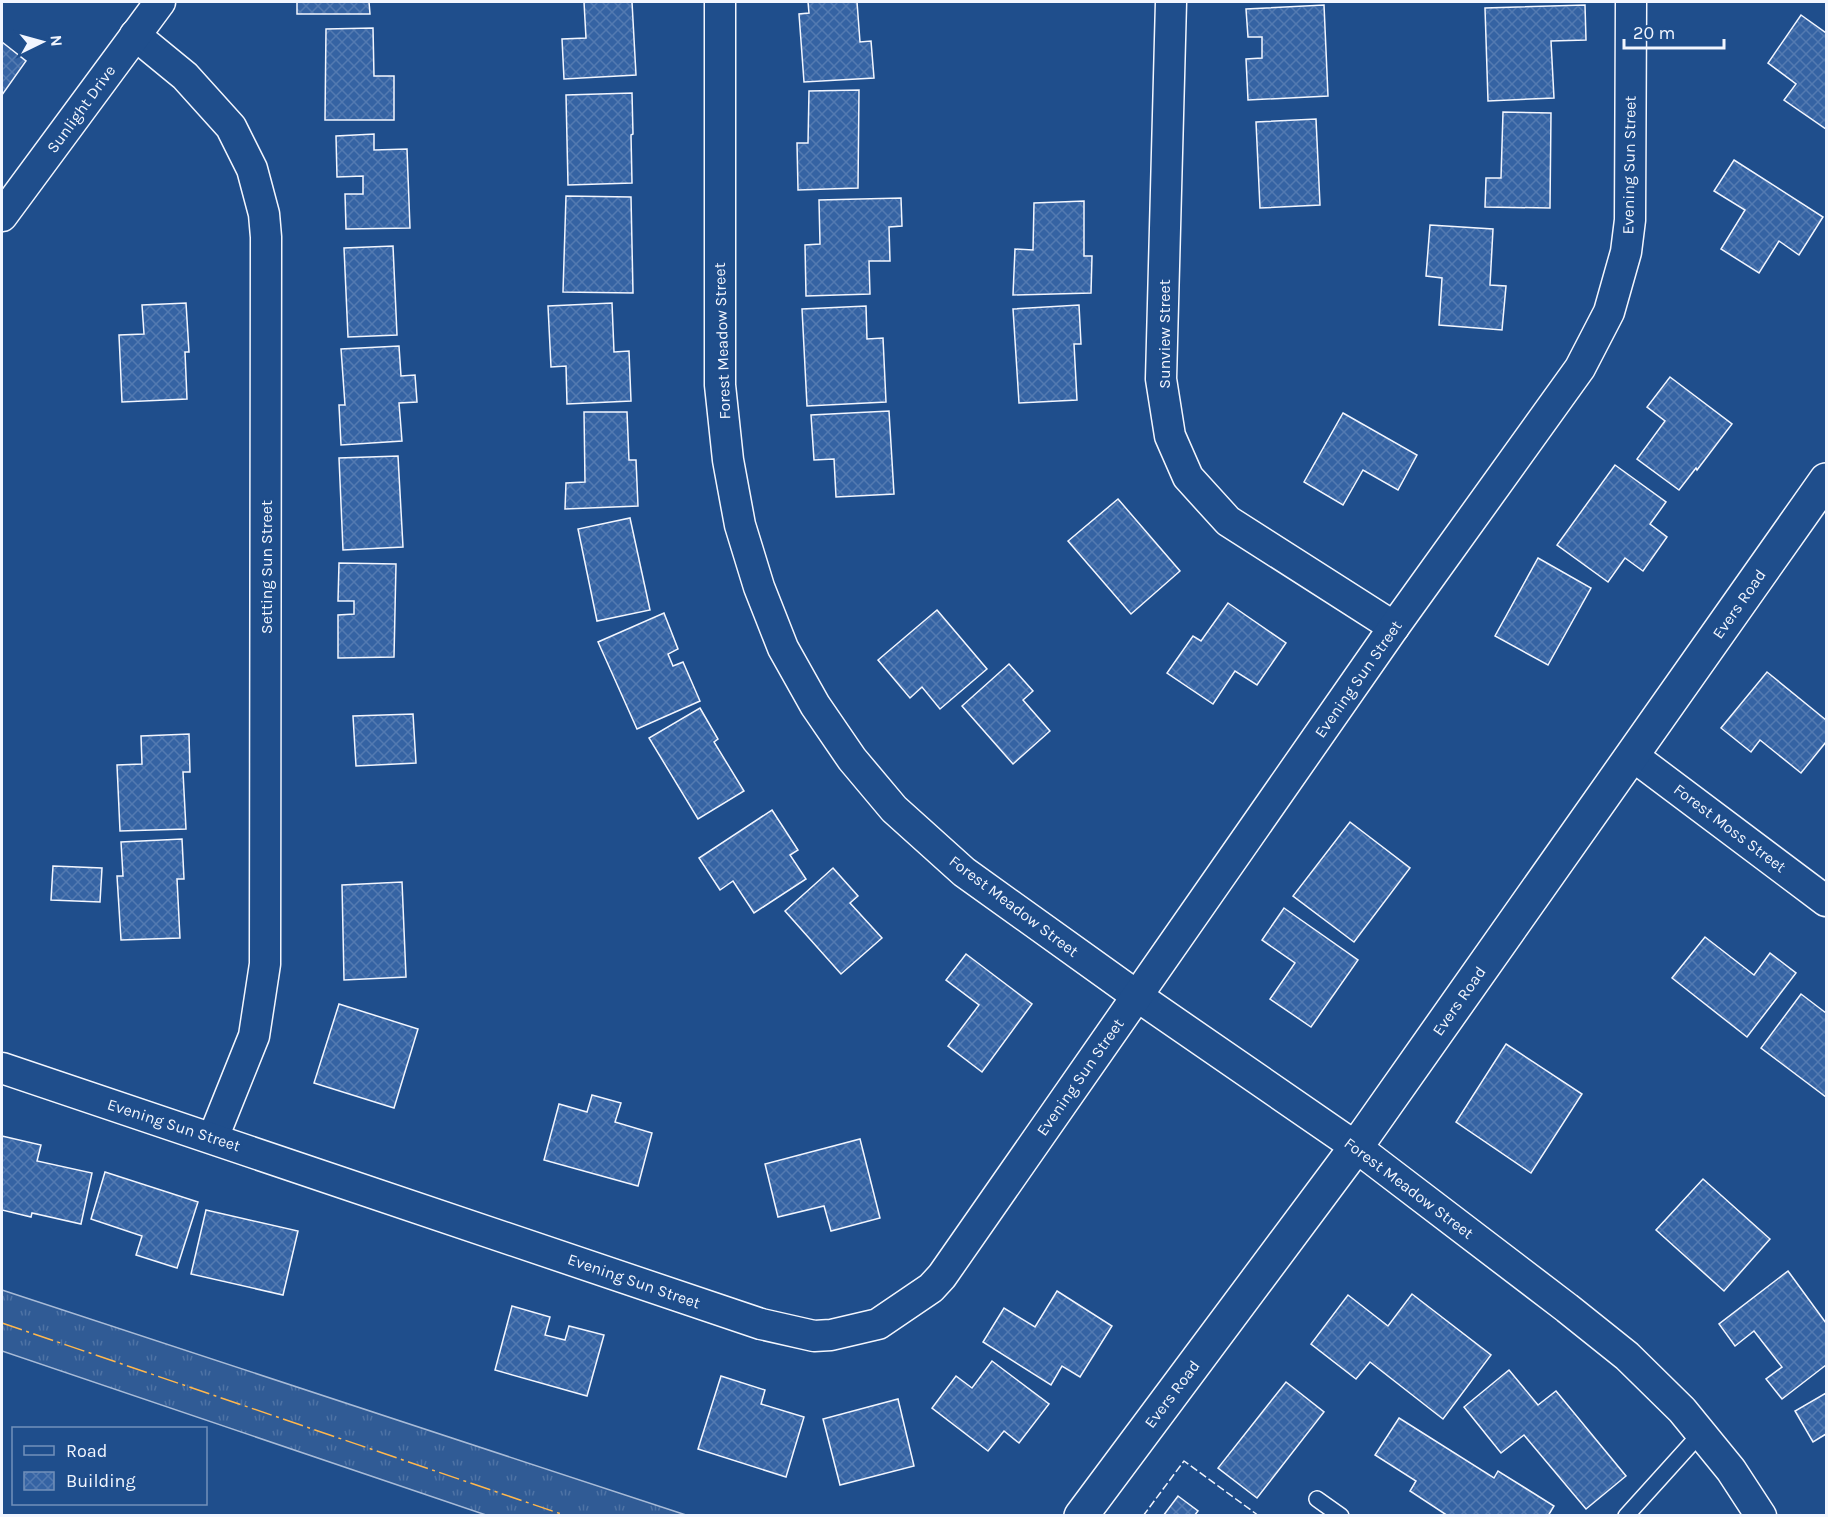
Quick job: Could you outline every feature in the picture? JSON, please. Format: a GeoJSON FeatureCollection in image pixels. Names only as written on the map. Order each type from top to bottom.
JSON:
{"type":"FeatureCollection","features":[{"type":"Feature","properties":{"kind":"main road","name":"Evers Road"},"geometry":{"type":"LineString","coordinates":[[1081,1515],[1356,1147],[1827,480]]}},
{"type":"Feature","properties":{"kind":"street","name":"Sunlight Drive"},"geometry":{"type":"LineString","coordinates":[[2,216],[160,2]]}},
{"type":"Feature","properties":{"kind":"street","name":"Forest Meadow Street"},"geometry":{"type":"LineString","coordinates":[[720,2],[720,385],[728,460],[740,525],[759,588],[783,648],[827,723],[852,759],[894,809],[964,872],[1137,996],[1356,1147],[1627,1356],[1682,1410],[1731,1470],[1761,1515]]}},
{"type":"Feature","properties":{"kind":"street","name":"Sunview Street"},"geometry":{"type":"LineString","coordinates":[[1170,2],[1161,379],[1170,436],[1188,477],[1228,521],[1394,627]]}},
{"type":"Feature","properties":{"kind":"street","name":"Evening Sun Street"},"geometry":{"type":"LineString","coordinates":[[2,1068],[761,1324],[814,1336],[831,1335],[878,1324],[931,1288],[942,1276],[1394,627],[1580,368],[1609,312],[1626,252],[1630,220],[1631,2]]}},
{"type":"Feature","properties":{"kind":"street","name":"Setting Sun Street"},"geometry":{"type":"LineString","coordinates":[[135,35],[185,76],[231,127],[252,169],[264,214],[266,237],[265,964],[254,1036],[213,1138]]}},
{"type":"Feature","properties":{"kind":"street","name":"Forest Moss Street"},"geometry":{"type":"LineString","coordinates":[[1634,756],[1827,900]]}},
{"type":"Feature","properties":{"kind":"lane"},"geometry":{"type":"LineString","coordinates":[[1626,1515],[1701,1433]]}},
{"type":"Feature","properties":{"kind":"lane"},"geometry":{"type":"LineString","coordinates":[[1317,1499],[1341,1515]]}},
{"type":"Feature","properties":{"kind":"green space"},"geometry":{"type":"Polygon","coordinates":[[[2,1290],[686,1515],[486,1515],[2,1351],[2,1290]]]}},
{"type":"Feature","properties":{"kind":"building"},"geometry":{"type":"Polygon","coordinates":[[[297,2],[369,2],[370,14],[297,14],[297,2]]]}},
{"type":"Feature","properties":{"kind":"building"},"geometry":{"type":"Polygon","coordinates":[[[584,2],[632,2],[636,75],[564,79],[562,39],[586,38],[584,2]]]}},
{"type":"Feature","properties":{"kind":"building"},"geometry":{"type":"Polygon","coordinates":[[[808,2],[857,2],[860,42],[871,41],[874,78],[804,82],[799,14],[809,13],[808,2]]]}},
{"type":"Feature","properties":{"kind":"building"},"geometry":{"type":"Polygon","coordinates":[[[1324,5],[1328,96],[1248,100],[1246,59],[1262,58],[1262,37],[1248,37],[1246,9],[1324,5]]]}},
{"type":"Feature","properties":{"kind":"building"},"geometry":{"type":"Polygon","coordinates":[[[1585,5],[1586,40],[1551,41],[1554,98],[1488,101],[1485,8],[1585,5]]]}},
{"type":"Feature","properties":{"kind":"building"},"geometry":{"type":"Polygon","coordinates":[[[1801,15],[1826,33],[1826,129],[1784,100],[1796,84],[1768,63],[1801,15]]]}},
{"type":"Feature","properties":{"kind":"building"},"geometry":{"type":"Polygon","coordinates":[[[373,28],[374,76],[394,76],[394,120],[325,120],[326,29],[373,28]]]}},
{"type":"Feature","properties":{"kind":"building"},"geometry":{"type":"Polygon","coordinates":[[[2,42],[26,61],[2,95],[2,42]]]}},
{"type":"Feature","properties":{"kind":"building"},"geometry":{"type":"Polygon","coordinates":[[[859,90],[858,188],[798,190],[797,143],[808,143],[809,91],[859,90]]]}},
{"type":"Feature","properties":{"kind":"building"},"geometry":{"type":"Polygon","coordinates":[[[632,93],[632,183],[568,185],[566,95],[632,93]]]}},
{"type":"Feature","properties":{"kind":"building"},"geometry":{"type":"Polygon","coordinates":[[[1503,112],[1551,113],[1550,208],[1485,207],[1486,178],[1501,178],[1503,112]]]}},
{"type":"Feature","properties":{"kind":"building"},"geometry":{"type":"Polygon","coordinates":[[[1316,119],[1320,205],[1260,208],[1256,122],[1316,119]]]}},
{"type":"Feature","properties":{"kind":"building"},"geometry":{"type":"Polygon","coordinates":[[[374,134],[374,150],[407,149],[410,228],[346,229],[345,194],[363,194],[363,176],[337,177],[336,136],[374,134]]]}},
{"type":"Feature","properties":{"kind":"building"},"geometry":{"type":"Polygon","coordinates":[[[1734,160],[1823,217],[1799,255],[1779,241],[1759,273],[1721,249],[1745,210],[1714,191],[1734,160]]]}},
{"type":"Feature","properties":{"kind":"building"},"geometry":{"type":"Polygon","coordinates":[[[566,196],[631,197],[633,293],[563,292],[566,196]]]}},
{"type":"Feature","properties":{"kind":"building"},"geometry":{"type":"Polygon","coordinates":[[[901,198],[902,226],[889,227],[890,261],[869,261],[870,294],[806,296],[805,245],[820,244],[819,200],[901,198]]]}},
{"type":"Feature","properties":{"kind":"building"},"geometry":{"type":"Polygon","coordinates":[[[1084,201],[1084,256],[1092,256],[1091,293],[1013,295],[1015,249],[1033,250],[1034,203],[1084,201]]]}},
{"type":"Feature","properties":{"kind":"building"},"geometry":{"type":"Polygon","coordinates":[[[1430,225],[1493,229],[1490,285],[1506,286],[1502,330],[1439,325],[1442,278],[1426,276],[1430,225]]]}},
{"type":"Feature","properties":{"kind":"building"},"geometry":{"type":"Polygon","coordinates":[[[393,246],[397,335],[348,337],[344,248],[393,246]]]}},
{"type":"Feature","properties":{"kind":"building"},"geometry":{"type":"Polygon","coordinates":[[[186,303],[189,352],[185,352],[187,399],[122,402],[119,335],[144,334],[142,305],[186,303]]]}},
{"type":"Feature","properties":{"kind":"building"},"geometry":{"type":"Polygon","coordinates":[[[612,303],[614,352],[629,351],[631,401],[567,404],[566,366],[551,367],[548,306],[612,303]]]}},
{"type":"Feature","properties":{"kind":"building"},"geometry":{"type":"Polygon","coordinates":[[[1079,305],[1081,344],[1074,344],[1077,400],[1019,403],[1013,309],[1079,305]]]}},
{"type":"Feature","properties":{"kind":"building"},"geometry":{"type":"Polygon","coordinates":[[[866,306],[867,339],[883,338],[886,402],[807,406],[802,309],[866,306]]]}},
{"type":"Feature","properties":{"kind":"building"},"geometry":{"type":"Polygon","coordinates":[[[399,346],[401,376],[415,375],[417,402],[399,403],[402,441],[341,445],[339,405],[345,405],[341,349],[399,346]]]}},
{"type":"Feature","properties":{"kind":"building"},"geometry":{"type":"Polygon","coordinates":[[[1670,377],[1732,424],[1679,490],[1637,459],[1665,421],[1647,407],[1670,377]]]}},
{"type":"Feature","properties":{"kind":"building"},"geometry":{"type":"Polygon","coordinates":[[[889,411],[894,494],[836,497],[834,459],[814,460],[811,415],[889,411]]]}},
{"type":"Feature","properties":{"kind":"building"},"geometry":{"type":"Polygon","coordinates":[[[584,412],[627,412],[629,460],[636,460],[638,506],[565,509],[566,483],[585,482],[584,412]]]}},
{"type":"Feature","properties":{"kind":"building"},"geometry":{"type":"Polygon","coordinates":[[[1343,413],[1417,455],[1398,490],[1363,470],[1343,505],[1304,482],[1343,413]]]}},
{"type":"Feature","properties":{"kind":"building"},"geometry":{"type":"Polygon","coordinates":[[[398,456],[403,547],[343,550],[339,458],[398,456]]]}},
{"type":"Feature","properties":{"kind":"building"},"geometry":{"type":"Polygon","coordinates":[[[1615,465],[1666,502],[1650,524],[1667,537],[1643,571],[1625,558],[1608,582],[1557,545],[1615,465]]]}},
{"type":"Feature","properties":{"kind":"building"},"geometry":{"type":"Polygon","coordinates":[[[1118,499],[1180,571],[1131,614],[1068,541],[1118,499]]]}},
{"type":"Feature","properties":{"kind":"building"},"geometry":{"type":"Polygon","coordinates":[[[630,518],[650,610],[597,621],[578,529],[630,518]]]}},
{"type":"Feature","properties":{"kind":"building"},"geometry":{"type":"Polygon","coordinates":[[[1538,558],[1591,588],[1548,665],[1495,636],[1538,558]]]}},
{"type":"Feature","properties":{"kind":"building"},"geometry":{"type":"Polygon","coordinates":[[[339,563],[396,564],[394,657],[338,658],[338,615],[354,614],[354,601],[338,601],[339,563]]]}},
{"type":"Feature","properties":{"kind":"building"},"geometry":{"type":"Polygon","coordinates":[[[1228,603],[1286,643],[1257,685],[1235,671],[1213,704],[1167,673],[1193,636],[1201,641],[1228,603]]]}},
{"type":"Feature","properties":{"kind":"building"},"geometry":{"type":"Polygon","coordinates":[[[937,610],[987,669],[940,709],[922,687],[910,698],[878,660],[937,610]]]}},
{"type":"Feature","properties":{"kind":"building"},"geometry":{"type":"Polygon","coordinates":[[[664,613],[678,649],[668,654],[673,666],[683,662],[700,701],[637,729],[598,642],[664,613]]]}},
{"type":"Feature","properties":{"kind":"building"},"geometry":{"type":"Polygon","coordinates":[[[1009,664],[1033,691],[1023,700],[1050,731],[1013,764],[962,706],[1009,664]]]}},
{"type":"Feature","properties":{"kind":"building"},"geometry":{"type":"Polygon","coordinates":[[[1767,672],[1826,720],[1826,742],[1801,773],[1760,740],[1751,752],[1721,728],[1767,672]]]}},
{"type":"Feature","properties":{"kind":"building"},"geometry":{"type":"Polygon","coordinates":[[[700,708],[718,739],[714,742],[744,791],[698,819],[649,738],[700,708]]]}},
{"type":"Feature","properties":{"kind":"building"},"geometry":{"type":"Polygon","coordinates":[[[413,714],[416,763],[356,766],[353,716],[413,714]]]}},
{"type":"Feature","properties":{"kind":"building"},"geometry":{"type":"Polygon","coordinates":[[[189,734],[190,772],[183,772],[186,829],[120,831],[117,765],[142,764],[141,736],[189,734]]]}},
{"type":"Feature","properties":{"kind":"building"},"geometry":{"type":"Polygon","coordinates":[[[772,810],[798,850],[790,855],[806,879],[754,913],[733,881],[720,890],[699,858],[772,810]]]}},
{"type":"Feature","properties":{"kind":"building"},"geometry":{"type":"Polygon","coordinates":[[[1350,822],[1410,868],[1354,942],[1293,896],[1350,822]]]}},
{"type":"Feature","properties":{"kind":"building"},"geometry":{"type":"Polygon","coordinates":[[[182,839],[184,879],[177,879],[180,938],[121,940],[117,876],[123,876],[121,842],[182,839]]]}},
{"type":"Feature","properties":{"kind":"building"},"geometry":{"type":"Polygon","coordinates":[[[53,866],[102,868],[100,902],[51,900],[53,866]]]}},
{"type":"Feature","properties":{"kind":"building"},"geometry":{"type":"Polygon","coordinates":[[[833,868],[858,896],[850,903],[882,938],[841,974],[785,911],[833,868]]]}},
{"type":"Feature","properties":{"kind":"building"},"geometry":{"type":"Polygon","coordinates":[[[402,882],[406,977],[344,980],[342,885],[402,882]]]}},
{"type":"Feature","properties":{"kind":"building"},"geometry":{"type":"Polygon","coordinates":[[[1284,908],[1358,960],[1311,1027],[1270,999],[1295,963],[1262,940],[1284,908]]]}},
{"type":"Feature","properties":{"kind":"building"},"geometry":{"type":"Polygon","coordinates":[[[1705,937],[1754,975],[1770,953],[1796,973],[1747,1037],[1672,978],[1705,937]]]}},
{"type":"Feature","properties":{"kind":"building"},"geometry":{"type":"Polygon","coordinates":[[[966,954],[1032,1004],[982,1072],[948,1046],[979,1005],[946,980],[966,954]]]}},
{"type":"Feature","properties":{"kind":"building"},"geometry":{"type":"Polygon","coordinates":[[[1801,994],[1826,1013],[1826,1097],[1761,1048],[1801,994]]]}},
{"type":"Feature","properties":{"kind":"building"},"geometry":{"type":"Polygon","coordinates":[[[339,1004],[418,1029],[394,1108],[314,1083],[339,1004]]]}},
{"type":"Feature","properties":{"kind":"building"},"geometry":{"type":"Polygon","coordinates":[[[1506,1044],[1582,1094],[1531,1173],[1456,1122],[1506,1044]]]}},
{"type":"Feature","properties":{"kind":"building"},"geometry":{"type":"Polygon","coordinates":[[[592,1095],[621,1103],[615,1122],[652,1133],[638,1186],[544,1160],[559,1104],[587,1112],[592,1095]]]}},
{"type":"Feature","properties":{"kind":"building"},"geometry":{"type":"Polygon","coordinates":[[[2,1136],[41,1145],[37,1161],[92,1173],[81,1224],[32,1213],[31,1217],[2,1210],[2,1136]]]}},
{"type":"Feature","properties":{"kind":"building"},"geometry":{"type":"Polygon","coordinates":[[[860,1139],[880,1218],[831,1231],[824,1206],[778,1217],[765,1164],[860,1139]]]}},
{"type":"Feature","properties":{"kind":"building"},"geometry":{"type":"Polygon","coordinates":[[[105,1172],[198,1202],[177,1268],[136,1255],[142,1236],[91,1219],[105,1172]]]}},
{"type":"Feature","properties":{"kind":"building"},"geometry":{"type":"Polygon","coordinates":[[[1703,1179],[1770,1239],[1724,1291],[1656,1230],[1703,1179]]]}},
{"type":"Feature","properties":{"kind":"building"},"geometry":{"type":"Polygon","coordinates":[[[206,1210],[298,1231],[283,1295],[191,1274],[206,1210]]]}},
{"type":"Feature","properties":{"kind":"building"},"geometry":{"type":"Polygon","coordinates":[[[1788,1271],[1826,1323],[1826,1365],[1782,1399],[1766,1379],[1782,1367],[1754,1331],[1735,1346],[1719,1324],[1788,1271]]]}},
{"type":"Feature","properties":{"kind":"building"},"geometry":{"type":"Polygon","coordinates":[[[1057,1291],[1112,1326],[1080,1377],[1062,1366],[1051,1385],[983,1342],[1004,1308],[1035,1327],[1057,1291]]]}},
{"type":"Feature","properties":{"kind":"building"},"geometry":{"type":"Polygon","coordinates":[[[1412,1294],[1491,1355],[1443,1419],[1370,1362],[1356,1379],[1311,1344],[1348,1295],[1388,1326],[1412,1294]]]}},
{"type":"Feature","properties":{"kind":"building"},"geometry":{"type":"Polygon","coordinates":[[[512,1306],[550,1317],[545,1335],[565,1340],[569,1326],[604,1335],[587,1396],[495,1370],[512,1306]]]}},
{"type":"Feature","properties":{"kind":"building"},"geometry":{"type":"Polygon","coordinates":[[[992,1361],[1049,1404],[1019,1443],[1004,1431],[988,1451],[932,1408],[956,1376],[972,1388],[992,1361]]]}},
{"type":"Feature","properties":{"kind":"building"},"geometry":{"type":"Polygon","coordinates":[[[1509,1370],[1538,1405],[1556,1391],[1626,1476],[1586,1509],[1524,1435],[1501,1453],[1464,1407],[1509,1370]]]}},
{"type":"Feature","properties":{"kind":"building"},"geometry":{"type":"Polygon","coordinates":[[[721,1376],[765,1390],[761,1404],[804,1417],[786,1477],[698,1449],[721,1376]]]}},
{"type":"Feature","properties":{"kind":"building"},"geometry":{"type":"Polygon","coordinates":[[[1286,1382],[1324,1412],[1257,1498],[1218,1468],[1286,1382]]]}},
{"type":"Feature","properties":{"kind":"building"},"geometry":{"type":"Polygon","coordinates":[[[1826,1393],[1826,1434],[1813,1442],[1795,1411],[1826,1393]]]}},
{"type":"Feature","properties":{"kind":"building"},"geometry":{"type":"Polygon","coordinates":[[[898,1399],[914,1466],[840,1485],[823,1419],[898,1399]]]}},
{"type":"Feature","properties":{"kind":"building"},"geometry":{"type":"Polygon","coordinates":[[[1399,1418],[1494,1478],[1498,1471],[1554,1506],[1548,1516],[1448,1516],[1410,1491],[1416,1481],[1375,1455],[1399,1418]]]}},
{"type":"Feature","properties":{"kind":"building"},"geometry":{"type":"Polygon","coordinates":[[[1178,1496],[1198,1511],[1194,1516],[1163,1516],[1178,1496]]]}},
{"type":"Feature","properties":{"kind":"fence"},"geometry":{"type":"LineString","coordinates":[[1143,1516],[1184,1461],[1259,1516]]}},
{"type":"Feature","properties":{"kind":"power"},"geometry":{"type":"LineString","coordinates":[[2,1323],[567,1516]]}}]}
